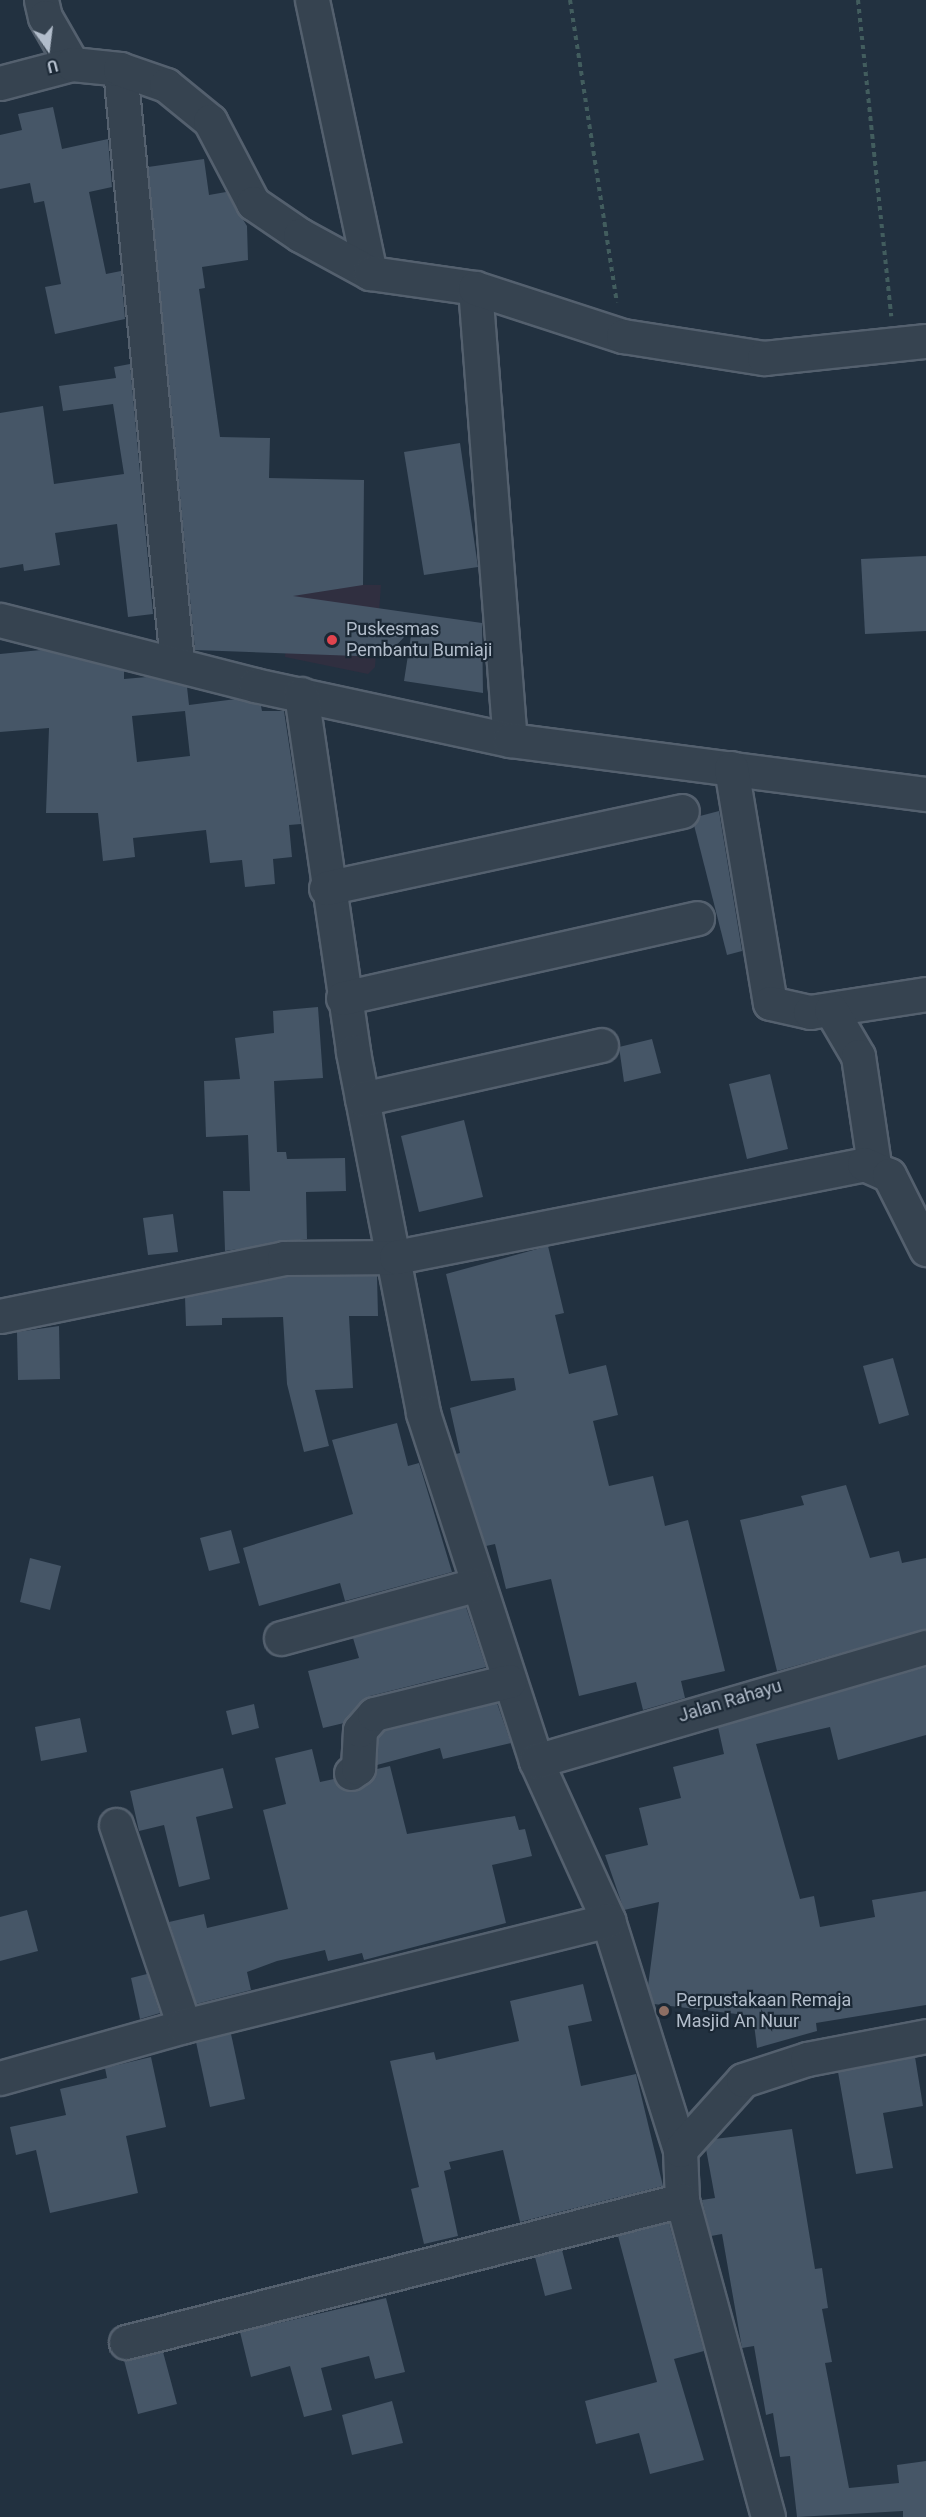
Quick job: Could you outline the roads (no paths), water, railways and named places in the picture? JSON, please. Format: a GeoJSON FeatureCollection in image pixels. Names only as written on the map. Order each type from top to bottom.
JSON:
{"type":"FeatureCollection","features":[{"type":"Feature","properties":{"kind":"street"},"geometry":{"type":"LineString","coordinates":[[41,0],[45,17],[72,64]]}},
{"type":"Feature","properties":{"kind":"street"},"geometry":{"type":"LineString","coordinates":[[312,0],[370,273]]}},
{"type":"Feature","properties":{"kind":"street"},"geometry":{"type":"LineString","coordinates":[[0,83],[72,64],[120,69],[166,85],[210,121],[253,203],[370,273],[475,288],[623,336],[764,357],[926,341]]}},
{"type":"Feature","properties":{"kind":"street"},"geometry":{"type":"LineString","coordinates":[[120,69],[177,663]]}},
{"type":"Feature","properties":{"kind":"street"},"geometry":{"type":"LineString","coordinates":[[475,288],[510,740]]}},
{"type":"Feature","properties":{"kind":"street"},"geometry":{"type":"LineString","coordinates":[[0,620],[300,694],[510,740],[926,794]]}},
{"type":"Feature","properties":{"kind":"street"},"geometry":{"type":"LineString","coordinates":[[300,694],[326,888],[344,998],[362,1099],[396,1257],[423,1413],[476,1585],[536,1761],[608,1920],[680,2150],[682,2200],[768,2517]]}},
{"type":"Feature","properties":{"kind":"street"},"geometry":{"type":"LineString","coordinates":[[731,768],[770,1003],[795,1011],[831,1010],[926,994]]}},
{"type":"Feature","properties":{"kind":"street"},"geometry":{"type":"LineString","coordinates":[[326,888],[682,811]]}},
{"type":"Feature","properties":{"kind":"street"},"geometry":{"type":"LineString","coordinates":[[344,998],[697,918]]}},
{"type":"Feature","properties":{"kind":"street"},"geometry":{"type":"LineString","coordinates":[[831,1010],[858,1056],[874,1165]]}},
{"type":"Feature","properties":{"kind":"street"},"geometry":{"type":"LineString","coordinates":[[362,1099],[601,1045]]}},
{"type":"Feature","properties":{"kind":"street"},"geometry":{"type":"LineString","coordinates":[[0,1316],[284,1258],[396,1257],[874,1165],[889,1175],[926,1249]]}},
{"type":"Feature","properties":{"kind":"street"},"geometry":{"type":"LineString","coordinates":[[280,1638],[476,1585]]}},
{"type":"Feature","properties":{"kind":"street","name":"Jalan Rahayu"},"geometry":{"type":"LineString","coordinates":[[536,1761],[926,1647]]}},
{"type":"Feature","properties":{"kind":"street"},"geometry":{"type":"LineString","coordinates":[[351,1773],[358,1768],[360,1730],[374,1714],[509,1681]]}},
{"type":"Feature","properties":{"kind":"street"},"geometry":{"type":"LineString","coordinates":[[116,1825],[184,2026]]}},
{"type":"Feature","properties":{"kind":"street"},"geometry":{"type":"LineString","coordinates":[[0,2078],[184,2026],[608,1920]]}},
{"type":"Feature","properties":{"kind":"street"},"geometry":{"type":"LineString","coordinates":[[680,2150],[743,2080],[807,2059],[926,2036]]}},
{"type":"Feature","properties":{"kind":"street"},"geometry":{"type":"LineString","coordinates":[[126,2342],[682,2200]]}},
{"type":"Feature","properties":{"kind":"place","name":"Puskesmas Pembantu Bumiaji"},"geometry":{"type":"Point","coordinates":[332,640]}},
{"type":"Feature","properties":{"kind":"place","name":"Perpustakaan Remaja Masjid An Nuur"},"geometry":{"type":"Point","coordinates":[664,2011]}}]}
